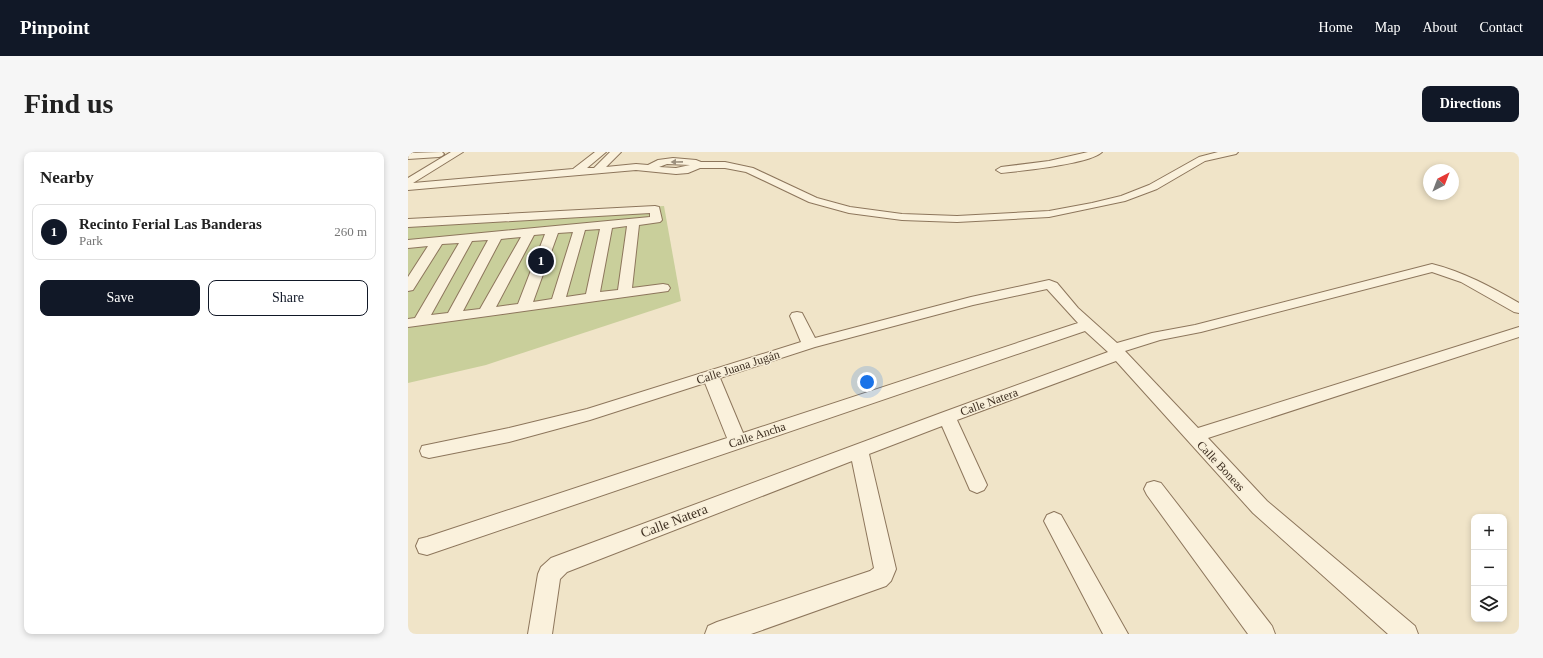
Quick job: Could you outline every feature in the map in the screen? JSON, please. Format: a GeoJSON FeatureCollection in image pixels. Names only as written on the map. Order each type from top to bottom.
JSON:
{"type":"FeatureCollection","features":[{"type":"Feature","properties":{"kind":"street"},"geometry":{"type":"LineString","coordinates":[[408,183],[458,152]]}},
{"type":"Feature","properties":{"kind":"street"},"geometry":{"type":"LineString","coordinates":[[408,183],[578,171],[601,152]]}},
{"type":"Feature","properties":{"kind":"street"},"geometry":{"type":"LineString","coordinates":[[597,169],[616,152]]}},
{"type":"Feature","properties":{"kind":"street"},"geometry":{"type":"LineString","coordinates":[[1000,170],[1036,167],[1065,162],[1097,152]]}},
{"type":"Feature","properties":{"kind":"street"},"geometry":{"type":"LineString","coordinates":[[408,187],[597,169],[656,166],[687,169],[698,165],[725,165],[748,170],[813,200],[849,210],[902,217],[957,219],[1050,214],[1125,198],[1173,177],[1189,166],[1214,153],[1233,152]]}},
{"type":"Feature","properties":{"kind":"street"},"geometry":{"type":"LineString","coordinates":[[408,156],[440,153]]}},
{"type":"Feature","properties":{"kind":"street"},"geometry":{"type":"LineString","coordinates":[[408,171],[440,153]]}},
{"type":"Feature","properties":{"kind":"street"},"geometry":{"type":"LineString","coordinates":[[408,222],[655,208],[656,220],[468,238],[434,244],[408,252]]}},
{"type":"Feature","properties":{"kind":"street"},"geometry":{"type":"LineString","coordinates":[[625,293],[638,209]]}},
{"type":"Feature","properties":{"kind":"street"},"geometry":{"type":"LineString","coordinates":[[592,298],[611,225],[618,211]]}},
{"type":"Feature","properties":{"kind":"street"},"geometry":{"type":"LineString","coordinates":[[593,226],[599,212]]}},
{"type":"Feature","properties":{"kind":"street"},"geometry":{"type":"LineString","coordinates":[[558,302],[577,213]]}},
{"type":"Feature","properties":{"kind":"street"},"geometry":{"type":"LineString","coordinates":[[524,307],[556,214]]}},
{"type":"Feature","properties":{"kind":"street"},"geometry":{"type":"LineString","coordinates":[[485,313],[535,215]]}},
{"type":"Feature","properties":{"kind":"street"},"geometry":{"type":"LineString","coordinates":[[453,317],[500,235],[514,216]]}},
{"type":"Feature","properties":{"kind":"street"},"geometry":{"type":"LineString","coordinates":[[414,322],[468,238],[492,218]]}},
{"type":"Feature","properties":{"kind":"street"},"geometry":{"type":"LineString","coordinates":[[468,238],[471,219]]}},
{"type":"Feature","properties":{"kind":"street"},"geometry":{"type":"LineString","coordinates":[[410,281],[451,220]]}},
{"type":"Feature","properties":{"kind":"street"},"geometry":{"type":"LineString","coordinates":[[408,244],[428,221]]}},
{"type":"Feature","properties":{"kind":"street"},"geometry":{"type":"LineString","coordinates":[[408,244],[434,244]]}},
{"type":"Feature","properties":{"kind":"street"},"geometry":{"type":"LineString","coordinates":[[408,265],[423,263]]}},
{"type":"Feature","properties":{"kind":"street","name":"Calle Natera"},"geometry":{"type":"LineString","coordinates":[[540,634],[549,574],[559,565],[1157,336],[1196,329],[1432,268],[1449,271],[1462,277],[1519,309]]}},
{"type":"Feature","properties":{"kind":"street","name":"Calle Boneas"},"geometry":{"type":"LineString","coordinates":[[1049,284],[1088,325],[1116,351],[1260,508],[1406,634]]}},
{"type":"Feature","properties":{"kind":"street","name":"Calle Juana Jugán"},"geometry":{"type":"LineString","coordinates":[[429,451],[509,435],[559,422],[810,344],[964,303],[1049,284]]}},
{"type":"Feature","properties":{"kind":"street"},"geometry":{"type":"LineString","coordinates":[[414,322],[664,288]]}},
{"type":"Feature","properties":{"kind":"street"},"geometry":{"type":"LineString","coordinates":[[797,316],[810,344]]}},
{"type":"Feature","properties":{"kind":"street","name":"Calle Ancha"},"geometry":{"type":"LineString","coordinates":[[427,546],[1088,325]]}},
{"type":"Feature","properties":{"kind":"street"},"geometry":{"type":"LineString","coordinates":[[1193,436],[1519,332]]}},
{"type":"Feature","properties":{"kind":"street"},"geometry":{"type":"LineString","coordinates":[[710,376],[738,442]]}},
{"type":"Feature","properties":{"kind":"street"},"geometry":{"type":"LineString","coordinates":[[947,417],[977,485]]}},
{"type":"Feature","properties":{"kind":"street"},"geometry":{"type":"LineString","coordinates":[[717,634],[878,579],[883,574],[884,569],[859,450]]}},
{"type":"Feature","properties":{"kind":"street"},"geometry":{"type":"LineString","coordinates":[[1154,489],[1262,634]]}},
{"type":"Feature","properties":{"kind":"street"},"geometry":{"type":"LineString","coordinates":[[1054,521],[1116,634]]}},
{"type":"Feature","properties":{"kind":"green space"},"geometry":{"type":"Polygon","coordinates":[[[664,206],[681,301],[486,365],[408,383],[408,221],[664,206]]]}},
{"type":"Feature","properties":{"kind":"place","name":"Recinto Ferial Las Banderas"},"geometry":{"type":"Point","coordinates":[541,261]}}]}
